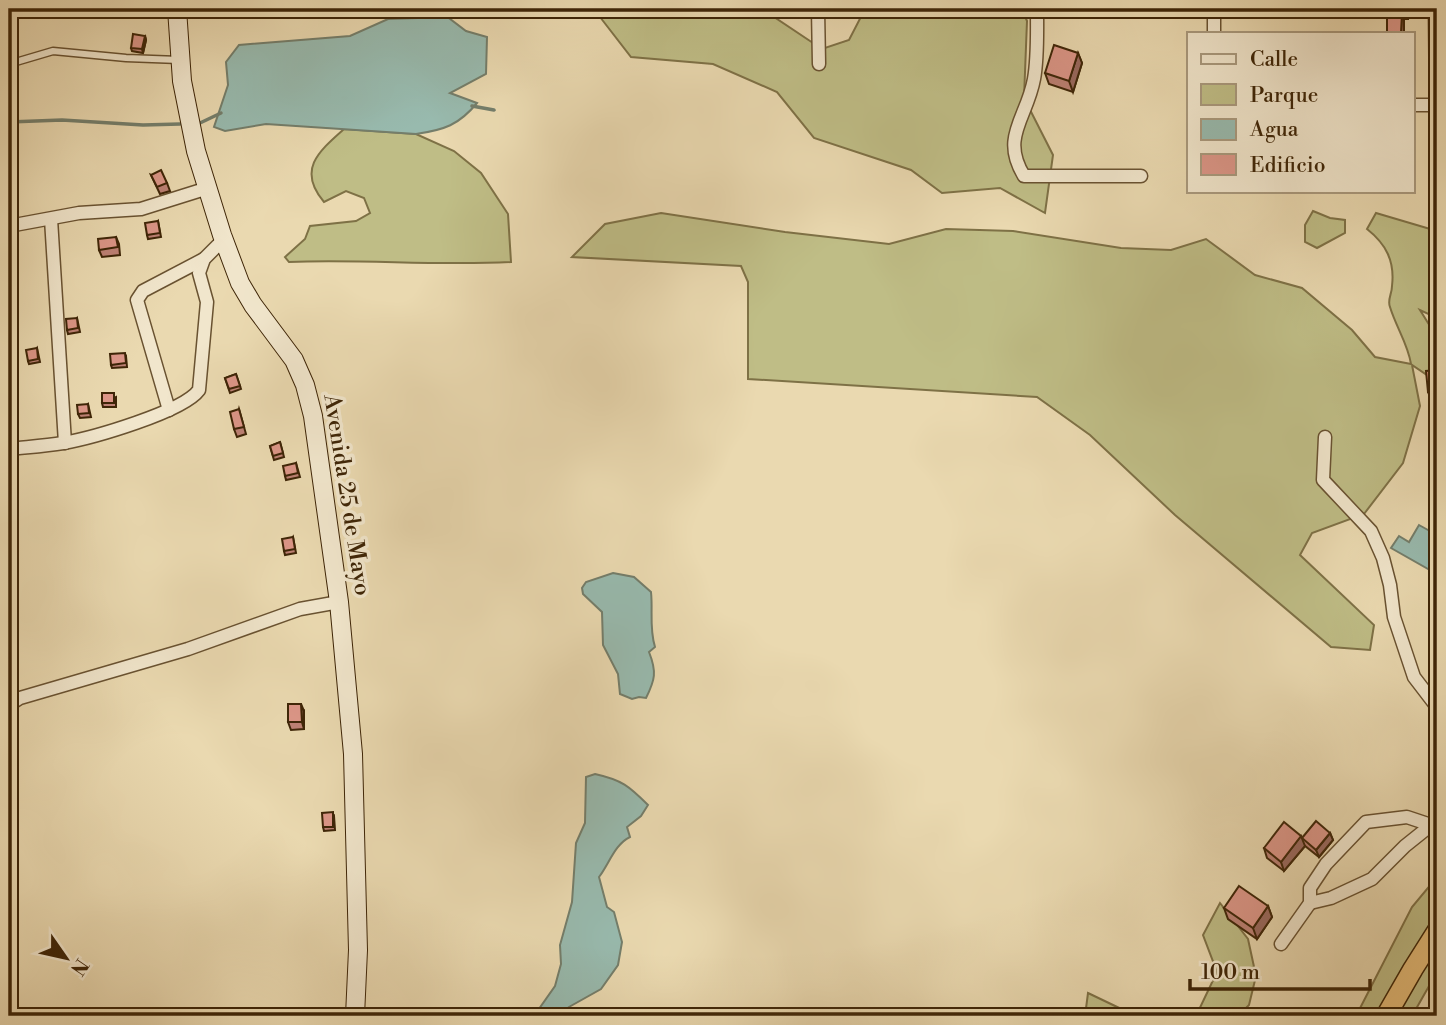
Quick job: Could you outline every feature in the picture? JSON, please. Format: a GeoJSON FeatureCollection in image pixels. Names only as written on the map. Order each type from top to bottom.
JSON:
{"type":"FeatureCollection","features":[{"type":"Feature","properties":{"kind":"highway"},"geometry":{"type":"LineString","coordinates":[[1386,1016],[1437,931]]}},
{"type":"Feature","properties":{"kind":"main road","name":"Avenida 25 de Mayo"},"geometry":{"type":"LineString","coordinates":[[177,9],[179,60],[196,151],[224,239],[240,283],[294,360],[305,385],[313,416],[339,602],[353,754],[358,950],[355,1016]]}},
{"type":"Feature","properties":{"kind":"street"},"geometry":{"type":"LineString","coordinates":[[818,9],[819,64]]}},
{"type":"Feature","properties":{"kind":"street"},"geometry":{"type":"LineString","coordinates":[[1037,9],[1034,80],[1014,138],[1016,163],[1024,177],[1140,176]]}},
{"type":"Feature","properties":{"kind":"street"},"geometry":{"type":"LineString","coordinates":[[1214,9],[1214,32]]}},
{"type":"Feature","properties":{"kind":"street"},"geometry":{"type":"LineString","coordinates":[[1414,105],[1436,105],[1435,9]]}},
{"type":"Feature","properties":{"kind":"street"},"geometry":{"type":"LineString","coordinates":[[9,226],[79,213],[141,209],[208,188]]}},
{"type":"Feature","properties":{"kind":"street"},"geometry":{"type":"LineString","coordinates":[[51,219],[65,443]]}},
{"type":"Feature","properties":{"kind":"street"},"geometry":{"type":"LineString","coordinates":[[169,410],[137,300],[143,290],[204,258],[224,239]]}},
{"type":"Feature","properties":{"kind":"street"},"geometry":{"type":"LineString","coordinates":[[9,449],[65,443],[159,415],[193,398],[199,390],[207,302],[199,274],[204,258]]}},
{"type":"Feature","properties":{"kind":"street"},"geometry":{"type":"LineString","coordinates":[[1325,437],[1323,480],[1371,531],[1383,558],[1394,617],[1414,677],[1437,707]]}},
{"type":"Feature","properties":{"kind":"street"},"geometry":{"type":"LineString","coordinates":[[9,705],[20,698],[188,649],[300,609],[339,602]]}},
{"type":"Feature","properties":{"kind":"street"},"geometry":{"type":"LineString","coordinates":[[1281,944],[1310,902],[1310,888],[1326,864],[1366,822],[1407,817],[1434,827]]}},
{"type":"Feature","properties":{"kind":"street"},"geometry":{"type":"LineString","coordinates":[[1310,902],[1331,898],[1372,879],[1405,846],[1434,827]]}},
{"type":"Feature","properties":{"kind":"lane"},"geometry":{"type":"LineString","coordinates":[[9,64],[52,51],[179,60]]}},
{"type":"Feature","properties":{"kind":"green space"},"geometry":{"type":"Polygon","coordinates":[[[574,9],[757,9],[765,11],[822,49],[849,40],[865,9],[1022,9],[1027,21],[1024,98],[1053,155],[1045,213],[1000,188],[942,193],[911,170],[814,138],[777,92],[713,64],[631,57],[600,17],[574,9]]]}},
{"type":"Feature","properties":{"kind":"green space"},"geometry":{"type":"Polygon","coordinates":[[[344,129],[416,134],[454,151],[481,173],[508,214],[511,262],[289,262],[285,257],[305,239],[310,226],[356,221],[370,213],[364,198],[346,191],[324,202],[312,180],[314,162],[319,154],[344,129]]]}},
{"type":"Feature","properties":{"kind":"green space"},"geometry":{"type":"Polygon","coordinates":[[[1313,211],[1330,218],[1345,220],[1345,233],[1317,248],[1305,242],[1305,225],[1313,211]]]}},
{"type":"Feature","properties":{"kind":"green space"},"geometry":{"type":"Polygon","coordinates":[[[661,213],[785,232],[889,244],[946,229],[1013,231],[1121,248],[1171,250],[1206,239],[1255,275],[1302,288],[1352,330],[1375,357],[1411,364],[1389,304],[1393,277],[1388,254],[1367,229],[1376,213],[1437,231],[1437,318],[1420,310],[1433,331],[1437,332],[1437,370],[1427,375],[1412,365],[1420,406],[1403,463],[1364,514],[1312,533],[1300,555],[1374,625],[1370,650],[1331,647],[1175,515],[1090,435],[1037,397],[748,379],[748,282],[741,266],[572,257],[605,224],[661,213]]]}},
{"type":"Feature","properties":{"kind":"green space"},"geometry":{"type":"Polygon","coordinates":[[[1437,877],[1437,972],[1412,1016],[1356,1016],[1412,907],[1437,877]]]}},
{"type":"Feature","properties":{"kind":"green space"},"geometry":{"type":"Polygon","coordinates":[[[1220,903],[1248,939],[1256,976],[1249,1005],[1238,1016],[1196,1016],[1217,972],[1203,935],[1220,903]]]}},
{"type":"Feature","properties":{"kind":"green space"},"geometry":{"type":"Polygon","coordinates":[[[1088,993],[1136,1016],[1085,1016],[1088,993]]]}},
{"type":"Feature","properties":{"kind":"water"},"geometry":{"type":"Polygon","coordinates":[[[426,9],[437,9],[466,31],[487,37],[486,74],[450,93],[477,103],[457,121],[435,131],[416,134],[266,124],[225,131],[214,127],[228,85],[226,62],[239,45],[350,36],[388,19],[417,18],[426,9]]]}},
{"type":"Feature","properties":{"kind":"water"},"geometry":{"type":"Polygon","coordinates":[[[1419,525],[1437,535],[1437,574],[1391,548],[1399,536],[1409,542],[1419,525]]]}},
{"type":"Feature","properties":{"kind":"water"},"geometry":{"type":"Polygon","coordinates":[[[613,573],[634,577],[651,592],[655,647],[649,652],[654,676],[646,698],[632,699],[620,694],[618,674],[603,645],[602,612],[583,594],[582,588],[586,582],[613,573]]]}},
{"type":"Feature","properties":{"kind":"water"},"geometry":{"type":"Polygon","coordinates":[[[595,774],[624,785],[648,805],[641,816],[627,827],[630,837],[616,849],[599,877],[607,907],[614,912],[622,942],[618,965],[601,989],[558,1016],[534,1016],[555,986],[561,964],[560,945],[572,902],[576,843],[585,823],[586,777],[595,774]]]}},
{"type":"Feature","properties":{"kind":"building"},"geometry":{"type":"Polygon","coordinates":[[[1066,9],[1078,9],[1078,13],[1066,13],[1066,9]]]}},
{"type":"Feature","properties":{"kind":"building"},"geometry":{"type":"Polygon","coordinates":[[[1387,9],[1405,9],[1406,13],[1402,13],[1401,32],[1387,32],[1387,9]]]}},
{"type":"Feature","properties":{"kind":"building"},"geometry":{"type":"Polygon","coordinates":[[[133,34],[145,36],[142,49],[131,48],[133,34]]]}},
{"type":"Feature","properties":{"kind":"building"},"geometry":{"type":"Polygon","coordinates":[[[1054,45],[1078,53],[1069,81],[1045,73],[1054,45]]]}},
{"type":"Feature","properties":{"kind":"building"},"geometry":{"type":"Polygon","coordinates":[[[161,170],[167,183],[157,187],[151,175],[161,170]]]}},
{"type":"Feature","properties":{"kind":"building"},"geometry":{"type":"Polygon","coordinates":[[[158,221],[160,233],[147,235],[145,223],[158,221]]]}},
{"type":"Feature","properties":{"kind":"building"},"geometry":{"type":"Polygon","coordinates":[[[116,237],[118,247],[99,250],[98,239],[116,237]]]}},
{"type":"Feature","properties":{"kind":"building"},"geometry":{"type":"Polygon","coordinates":[[[77,318],[78,328],[67,330],[66,319],[77,318]]]}},
{"type":"Feature","properties":{"kind":"building"},"geometry":{"type":"Polygon","coordinates":[[[37,348],[38,359],[28,361],[26,350],[37,348]]]}},
{"type":"Feature","properties":{"kind":"building"},"geometry":{"type":"Polygon","coordinates":[[[125,353],[126,363],[111,365],[110,354],[125,353]]]}},
{"type":"Feature","properties":{"kind":"building"},"geometry":{"type":"Polygon","coordinates":[[[1437,370],[1437,391],[1428,392],[1426,371],[1437,370]]]}},
{"type":"Feature","properties":{"kind":"building"},"geometry":{"type":"Polygon","coordinates":[[[236,374],[240,386],[229,389],[225,378],[236,374]]]}},
{"type":"Feature","properties":{"kind":"building"},"geometry":{"type":"Polygon","coordinates":[[[102,393],[114,393],[114,403],[102,403],[102,393]]]}},
{"type":"Feature","properties":{"kind":"building"},"geometry":{"type":"Polygon","coordinates":[[[88,404],[89,413],[78,414],[77,405],[88,404]]]}},
{"type":"Feature","properties":{"kind":"building"},"geometry":{"type":"Polygon","coordinates":[[[239,409],[244,427],[234,429],[230,412],[239,409]]]}},
{"type":"Feature","properties":{"kind":"building"},"geometry":{"type":"Polygon","coordinates":[[[280,442],[283,453],[273,456],[270,446],[280,442]]]}},
{"type":"Feature","properties":{"kind":"building"},"geometry":{"type":"Polygon","coordinates":[[[296,463],[298,473],[285,476],[283,466],[296,463]]]}},
{"type":"Feature","properties":{"kind":"building"},"geometry":{"type":"Polygon","coordinates":[[[293,537],[295,549],[284,551],[282,539],[293,537]]]}},
{"type":"Feature","properties":{"kind":"building"},"geometry":{"type":"Polygon","coordinates":[[[288,704],[301,704],[302,722],[288,722],[288,704]]]}},
{"type":"Feature","properties":{"kind":"building"},"geometry":{"type":"Polygon","coordinates":[[[333,812],[333,827],[323,827],[322,813],[333,812]]]}},
{"type":"Feature","properties":{"kind":"building"},"geometry":{"type":"Polygon","coordinates":[[[1316,821],[1330,833],[1316,850],[1302,838],[1316,821]]]}},
{"type":"Feature","properties":{"kind":"building"},"geometry":{"type":"Polygon","coordinates":[[[1284,822],[1301,836],[1281,862],[1264,848],[1284,822]]]}},
{"type":"Feature","properties":{"kind":"building"},"geometry":{"type":"Polygon","coordinates":[[[1239,886],[1268,906],[1253,928],[1224,908],[1239,886]]]}},
{"type":"Feature","properties":{"kind":"waterway"},"geometry":{"type":"LineString","coordinates":[[472,106],[494,110]]}},
{"type":"Feature","properties":{"kind":"waterway"},"geometry":{"type":"LineString","coordinates":[[200,123],[221,113]]}},
{"type":"Feature","properties":{"kind":"waterway"},"geometry":{"type":"LineString","coordinates":[[9,122],[62,120],[143,125],[180,124]]}}]}
